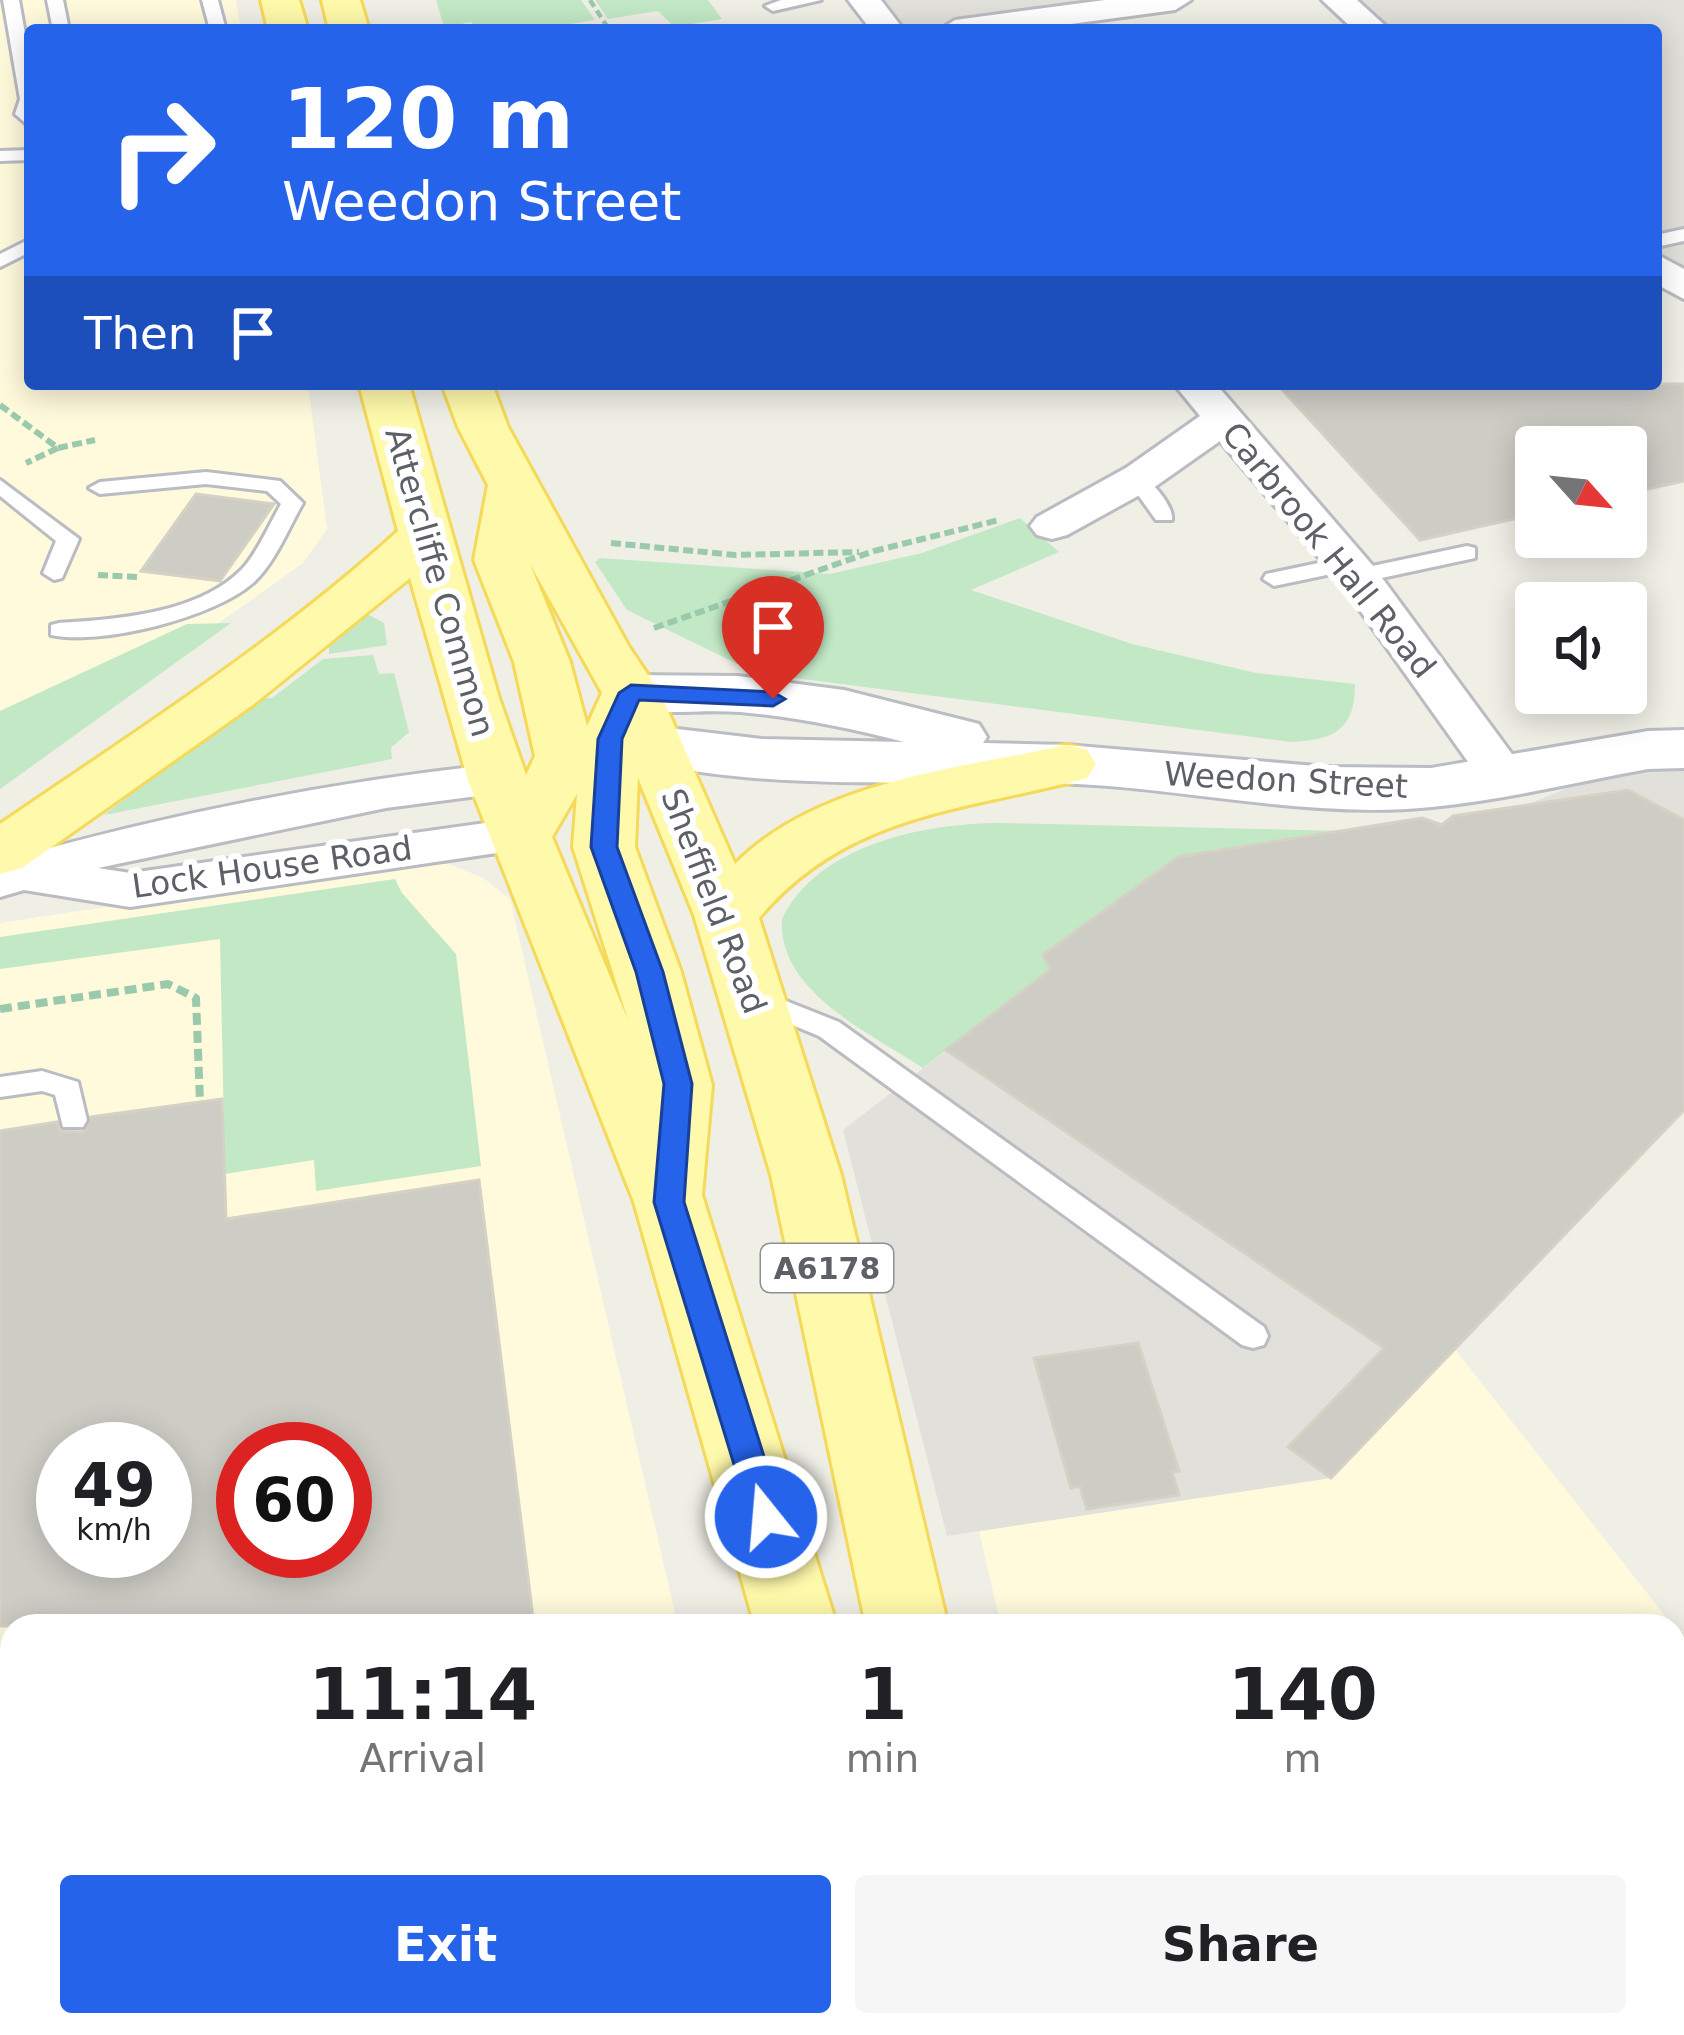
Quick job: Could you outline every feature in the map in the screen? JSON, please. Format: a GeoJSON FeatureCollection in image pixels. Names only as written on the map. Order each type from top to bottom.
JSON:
{"type":"FeatureCollection","features":[{"type":"Feature","properties":{"kind":"main road","name":"Attercliffe Common"},"geometry":{"type":"LineString","coordinates":[[386,390],[470,698],[582,750]]}},
{"type":"Feature","properties":{"kind":"main road"},"geometry":{"type":"LineString","coordinates":[[469,390],[482,427],[546,543],[582,750]]}},
{"type":"Feature","properties":{"kind":"main road","name":"Attercliffe Common"},"geometry":{"type":"LineString","coordinates":[[514,485],[501,560],[582,750]]}},
{"type":"Feature","properties":{"kind":"main road"},"geometry":{"type":"LineString","coordinates":[[8,870],[360,595],[426,534]]}},
{"type":"Feature","properties":{"kind":"main road"},"geometry":{"type":"LineString","coordinates":[[470,698],[582,750]]}},
{"type":"Feature","properties":{"kind":"main road","name":"Sheffield Road"},"geometry":{"type":"LineString","coordinates":[[582,750],[685,816],[726,915],[806,1175],[904,1614]]}},
{"type":"Feature","properties":{"kind":"main road","name":"Sheffield Road"},"geometry":{"type":"LineString","coordinates":[[582,750],[669,1202],[792,1614]]}},
{"type":"Feature","properties":{"kind":"main road","name":"Sheffield Road"},"geometry":{"type":"LineString","coordinates":[[582,750],[604,847],[649,972],[678,1084],[669,1202]]}},
{"type":"Feature","properties":{"kind":"main road"},"geometry":{"type":"LineString","coordinates":[[726,915],[798,844],[918,800],[1066,764]]}},
{"type":"Feature","properties":{"kind":"street"},"geometry":{"type":"LineString","coordinates":[[864,0],[883,24]]}},
{"type":"Feature","properties":{"kind":"street"},"geometry":{"type":"LineString","coordinates":[[999,24],[1175,0]]}},
{"type":"Feature","properties":{"kind":"street"},"geometry":{"type":"LineString","coordinates":[[1338,0],[1367,24]]}},
{"type":"Feature","properties":{"kind":"street","name":"Carbrook Hall Road"},"geometry":{"type":"LineString","coordinates":[[1199,390],[1352,570],[1503,776]]}},
{"type":"Feature","properties":{"kind":"street"},"geometry":{"type":"LineString","coordinates":[[1052,526],[1138,481],[1186,450],[1223,418]]}},
{"type":"Feature","properties":{"kind":"street","name":"Weedon Street"},"geometry":{"type":"LineString","coordinates":[[582,750],[1066,764],[1328,787],[1431,788],[1672,742]]}},
{"type":"Feature","properties":{"kind":"street","name":"Lock House Road"},"geometry":{"type":"LineString","coordinates":[[8,870],[130,890],[582,750]]}},
{"type":"Feature","properties":{"kind":"lane"},"geometry":{"type":"LineString","coordinates":[[11,0],[24,74]]}},
{"type":"Feature","properties":{"kind":"lane"},"geometry":{"type":"LineString","coordinates":[[773,6],[813,0]]}},
{"type":"Feature","properties":{"kind":"lane"},"geometry":{"type":"LineString","coordinates":[[0,39],[17,29]]}},
{"type":"Feature","properties":{"kind":"lane"},"geometry":{"type":"LineString","coordinates":[[59,630],[102,628],[197,603],[243,581],[292,503],[273,484],[206,478],[100,488]]}},
{"type":"Feature","properties":{"kind":"lane"},"geometry":{"type":"LineString","coordinates":[[1138,481],[1164,515]]}},
{"type":"Feature","properties":{"kind":"lane"},"geometry":{"type":"LineString","coordinates":[[0,486],[68,539],[54,573]]}},
{"type":"Feature","properties":{"kind":"lane"},"geometry":{"type":"LineString","coordinates":[[1274,579],[1467,553]]}},
{"type":"Feature","properties":{"kind":"lane"},"geometry":{"type":"LineString","coordinates":[[754,998],[830,1029],[1252,1336]]}},
{"type":"Feature","properties":{"kind":"lane"},"geometry":{"type":"LineString","coordinates":[[0,1087],[42,1081],[68,1089],[73,1120]]}},
{"type":"Feature","properties":{"kind":"path"},"geometry":{"type":"LineString","coordinates":[[0,405],[58,448]]}},
{"type":"Feature","properties":{"kind":"path"},"geometry":{"type":"LineString","coordinates":[[19,466],[58,448],[95,440]]}},
{"type":"Feature","properties":{"kind":"path"},"geometry":{"type":"LineString","coordinates":[[546,543],[580,538],[720,554],[808,557],[874,551],[944,537],[1030,508],[1052,526]]}},
{"type":"Feature","properties":{"kind":"path"},"geometry":{"type":"LineString","coordinates":[[582,750],[874,551]]}},
{"type":"Feature","properties":{"kind":"path"},"geometry":{"type":"LineString","coordinates":[[0,1009],[168,984],[196,998],[200,1102]]}},
{"type":"Feature","properties":{"kind":"shaded area"},"geometry":{"type":"Polygon","coordinates":[[[0,0],[236,0],[240,24],[24,24],[24,390],[309,390],[327,529],[303,563],[0,779],[0,0]]]}},
{"type":"Feature","properties":{"kind":"shaded area"},"geometry":{"type":"Polygon","coordinates":[[[865,0],[1175,0],[998,24],[883,24],[865,0]]]}},
{"type":"Feature","properties":{"kind":"shaded area"},"geometry":{"type":"Polygon","coordinates":[[[1339,0],[1684,0],[1684,285],[1662,267],[1662,24],[1368,24],[1339,0]]]}},
{"type":"Feature","properties":{"kind":"shaded area"},"geometry":{"type":"Polygon","coordinates":[[[1684,740],[1684,1111],[1331,1478],[947,1536],[843,1130],[1050,971],[1442,825],[1453,816],[1524,806],[1684,740]]]}},
{"type":"Feature","properties":{"kind":"shaded area"},"geometry":{"type":"Polygon","coordinates":[[[415,860],[449,864],[483,878],[510,899],[675,1614],[0,1614],[0,923],[415,860]]]}},
{"type":"Feature","properties":{"kind":"shaded area"},"geometry":{"type":"Polygon","coordinates":[[[1454,1348],[1664,1614],[998,1614],[979,1531],[1331,1478],[1454,1348]]]}},
{"type":"Feature","properties":{"kind":"green space"},"geometry":{"type":"Polygon","coordinates":[[[436,0],[581,0],[595,20],[570,24],[443,24],[436,0]]]}},
{"type":"Feature","properties":{"kind":"green space"},"geometry":{"type":"Polygon","coordinates":[[[595,0],[708,0],[722,19],[671,24],[658,11],[608,19],[595,0]]]}},
{"type":"Feature","properties":{"kind":"green space"},"geometry":{"type":"Polygon","coordinates":[[[1020,518],[1059,552],[971,590],[1132,644],[1256,673],[1355,684],[1346,722],[1319,739],[1291,742],[756,673],[627,610],[595,562],[600,558],[830,574],[922,553],[1020,518]]]}},
{"type":"Feature","properties":{"kind":"green space"},"geometry":{"type":"Polygon","coordinates":[[[365,613],[384,623],[387,645],[329,654],[329,640],[365,613]]]}},
{"type":"Feature","properties":{"kind":"green space"},"geometry":{"type":"Polygon","coordinates":[[[231,623],[0,789],[0,711],[187,624],[231,623]]]}},
{"type":"Feature","properties":{"kind":"green space"},"geometry":{"type":"Polygon","coordinates":[[[373,655],[379,674],[394,673],[409,732],[391,748],[392,759],[104,815],[254,699],[272,698],[323,659],[373,655]]]}},
{"type":"Feature","properties":{"kind":"green space"},"geometry":{"type":"Polygon","coordinates":[[[1001,823],[1342,831],[1050,970],[923,1068],[855,1025],[811,989],[785,945],[782,919],[799,893],[847,856],[940,827],[1001,823]]]}},
{"type":"Feature","properties":{"kind":"green space"},"geometry":{"type":"Polygon","coordinates":[[[395,879],[456,954],[481,1166],[316,1191],[314,1160],[225,1174],[220,939],[0,969],[0,937],[395,879]]]}},
{"type":"Feature","properties":{"kind":"building"},"geometry":{"type":"Polygon","coordinates":[[[1662,384],[1684,384],[1684,481],[1647,489],[1647,426],[1515,426],[1515,519],[1420,540],[1282,390],[1662,390],[1662,384]]]}},
{"type":"Feature","properties":{"kind":"building"},"geometry":{"type":"Polygon","coordinates":[[[196,494],[274,504],[220,581],[141,571],[196,494]]]}},
{"type":"Feature","properties":{"kind":"building"},"geometry":{"type":"Polygon","coordinates":[[[1628,790],[1684,820],[1684,1110],[1331,1478],[1288,1447],[1384,1348],[946,1050],[1050,970],[1043,955],[1178,857],[1422,818],[1442,825],[1453,816],[1628,790]]]}},
{"type":"Feature","properties":{"kind":"building"},"geometry":{"type":"Polygon","coordinates":[[[222,1099],[226,1219],[479,1180],[533,1614],[0,1614],[0,1131],[57,1122],[60,1131],[83,1132],[91,1117],[222,1099]]]}},
{"type":"Feature","properties":{"kind":"building"},"geometry":{"type":"Polygon","coordinates":[[[1138,1343],[1179,1471],[1172,1472],[1179,1495],[1087,1509],[1080,1486],[1071,1488],[1034,1358],[1138,1343]]]}},
{"type":"Feature","properties":{"kind":"route"},"geometry":{"type":"LineString","coordinates":[[766,1517],[669,1202],[678,1084],[649,972],[604,847],[610,739],[631,693],[773,699]]}}]}
